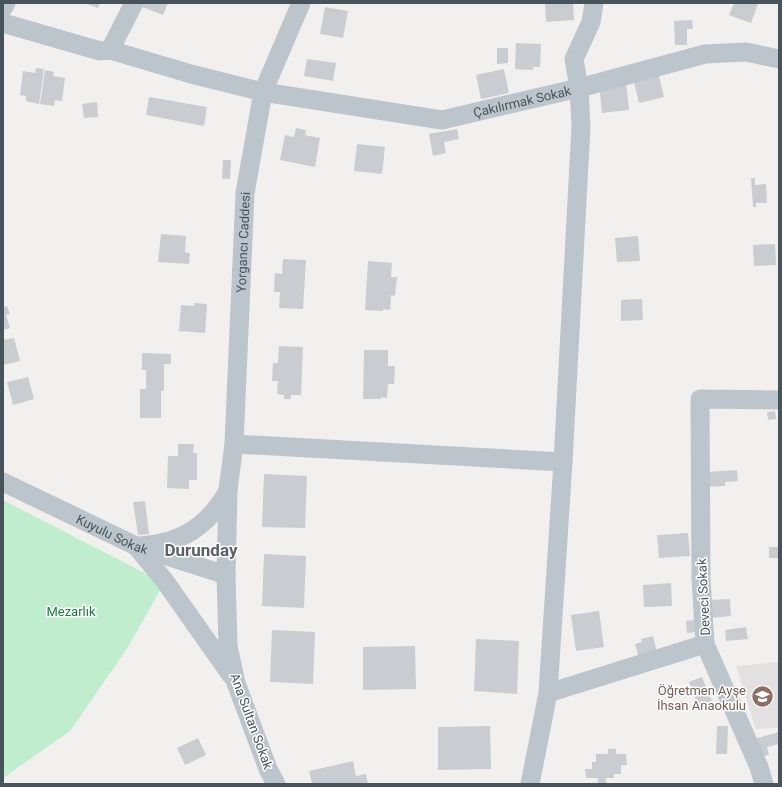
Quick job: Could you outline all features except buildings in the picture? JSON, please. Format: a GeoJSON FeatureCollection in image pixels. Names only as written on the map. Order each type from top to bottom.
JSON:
{"type":"FeatureCollection","features":[{"type":"Feature","properties":{"kind":"street"},"geometry":{"type":"LineString","coordinates":[[3,8],[6,3]]}},
{"type":"Feature","properties":{"kind":"street"},"geometry":{"type":"LineString","coordinates":[[110,50],[134,3]]}},
{"type":"Feature","properties":{"kind":"street","name":"Yorgancı Caddesi"},"geometry":{"type":"LineString","coordinates":[[228,490],[234,444],[245,193],[263,92],[301,3]]}},
{"type":"Feature","properties":{"kind":"street"},"geometry":{"type":"LineString","coordinates":[[530,784],[548,693],[563,462],[581,126],[579,88],[574,59],[590,22],[594,3]]}},
{"type":"Feature","properties":{"kind":"street","name":"Çakılırmak Sokak"},"geometry":{"type":"LineString","coordinates":[[3,23],[100,51],[110,50],[192,74],[263,92],[442,120],[579,88],[705,54],[746,52],[779,59]]}},
{"type":"Feature","properties":{"kind":"street","name":"Deveci Sokak"},"geometry":{"type":"LineString","coordinates":[[764,784],[759,767],[705,644],[701,579],[700,399],[779,400]]}},
{"type":"Feature","properties":{"kind":"street"},"geometry":{"type":"LineString","coordinates":[[234,444],[563,462]]}},
{"type":"Feature","properties":{"kind":"street","name":"Kuyulu Sokak"},"geometry":{"type":"LineString","coordinates":[[3,482],[136,546],[226,575]]}},
{"type":"Feature","properties":{"kind":"street"},"geometry":{"type":"LineString","coordinates":[[136,546],[165,542],[197,528],[213,514],[228,490]]}},
{"type":"Feature","properties":{"kind":"street","name":"Ana Sultan Sokak"},"geometry":{"type":"LineString","coordinates":[[228,490],[226,575],[228,646],[236,683],[268,769],[276,784]]}},
{"type":"Feature","properties":{"kind":"street"},"geometry":{"type":"LineString","coordinates":[[136,546],[164,580],[236,683]]}},
{"type":"Feature","properties":{"kind":"street"},"geometry":{"type":"LineString","coordinates":[[548,693],[705,644]]}},
{"type":"Feature","properties":{"kind":"shaded area","name":"Öğretmen Ayşe İhsan Anaokulu"},"geometry":{"type":"Polygon","coordinates":[[[779,662],[779,728],[756,729],[736,666],[779,662]]]}},
{"type":"Feature","properties":{"kind":"green space","name":"Mezarlık"},"geometry":{"type":"Polygon","coordinates":[[[3,500],[164,583],[128,647],[70,731],[3,778],[3,500]]]}},
{"type":"Feature","properties":{"kind":"place","name":"Öğretmen Ayşe İhsan Anaokulu"},"geometry":{"type":"Point","coordinates":[762,697]}},
{"type":"Feature","properties":{"kind":"district","name":"Durunday"},"geometry":{"type":"Point","coordinates":[201,550]}}]}
